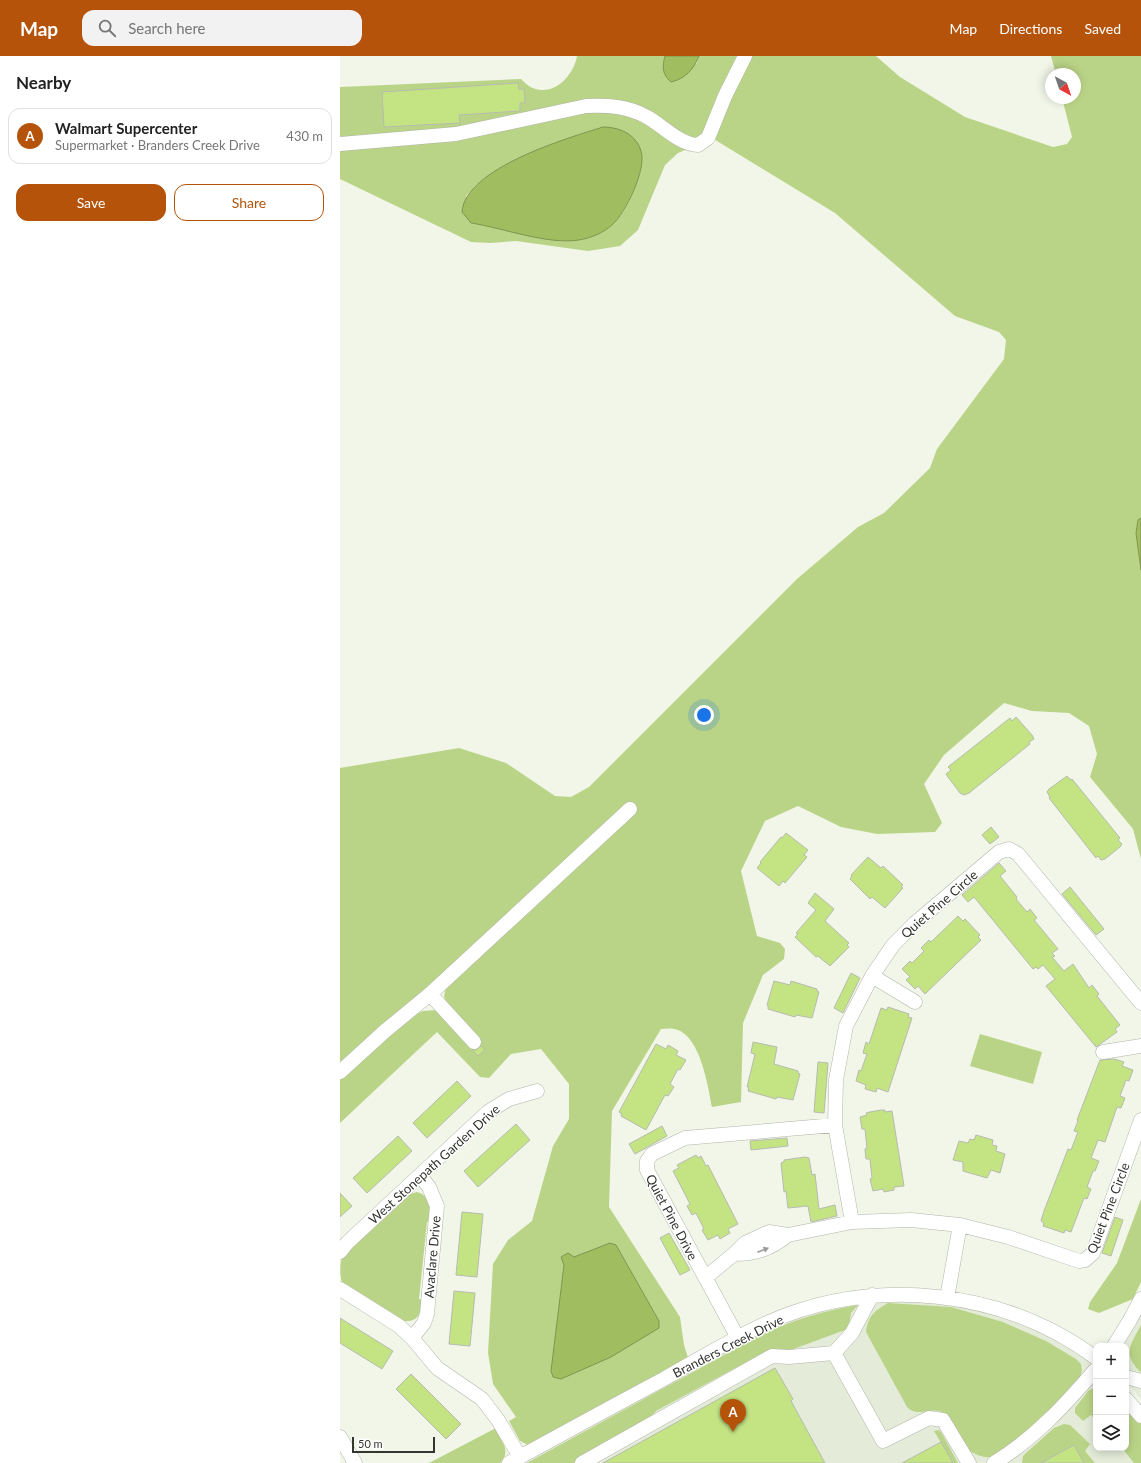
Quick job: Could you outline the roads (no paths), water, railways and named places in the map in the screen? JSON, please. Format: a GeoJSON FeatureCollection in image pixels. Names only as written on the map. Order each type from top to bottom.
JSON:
{"type":"FeatureCollection","features":[{"type":"Feature","properties":{"kind":"street"},"geometry":{"type":"LineString","coordinates":[[340,144],[456,134],[586,106],[602,105],[617,106],[632,110],[646,116],[688,144],[698,145],[704,143],[708,138],[725,96],[745,56]]}},
{"type":"Feature","properties":{"kind":"street"},"geometry":{"type":"LineString","coordinates":[[340,1072],[385,1031],[430,994],[630,809]]}},
{"type":"Feature","properties":{"kind":"street","name":"Quiet Pine Circle"},"geometry":{"type":"LineString","coordinates":[[1141,1004],[1018,854],[1009,849],[999,852],[915,923],[893,945],[872,976],[846,1026],[836,1080],[834,1125],[852,1222],[911,1220],[960,1225],[1008,1236],[1073,1261],[1085,1260],[1093,1253],[1141,1120]]}},
{"type":"Feature","properties":{"kind":"street"},"geometry":{"type":"LineString","coordinates":[[872,976],[915,1002]]}},
{"type":"Feature","properties":{"kind":"street"},"geometry":{"type":"LineString","coordinates":[[430,994],[474,1042]]}},
{"type":"Feature","properties":{"kind":"street"},"geometry":{"type":"LineString","coordinates":[[1104,1052],[1141,1046]]}},
{"type":"Feature","properties":{"kind":"street","name":"West Stonepath Garden Drive"},"geometry":{"type":"LineString","coordinates":[[340,1252],[348,1242],[420,1177],[488,1112],[509,1099],[537,1091]]}},
{"type":"Feature","properties":{"kind":"street","name":"Quiet Pine Drive"},"geometry":{"type":"LineString","coordinates":[[738,1338],[647,1170],[647,1161],[649,1157],[685,1138],[834,1125]]}},
{"type":"Feature","properties":{"kind":"street","name":"Avaclare Drive"},"geometry":{"type":"LineString","coordinates":[[412,1338],[424,1323],[427,1314],[436,1214],[434,1197],[429,1186],[420,1177]]}},
{"type":"Feature","properties":{"kind":"street"},"geometry":{"type":"LineString","coordinates":[[705,1278],[745,1243],[769,1232],[788,1236],[852,1222]]}},
{"type":"Feature","properties":{"kind":"street"},"geometry":{"type":"LineString","coordinates":[[947,1298],[960,1225]]}},
{"type":"Feature","properties":{"kind":"street"},"geometry":{"type":"LineString","coordinates":[[340,1289],[399,1326],[412,1338],[437,1368],[473,1392],[491,1408],[514,1460]]}},
{"type":"Feature","properties":{"kind":"street","name":"Branders Creek Drive"},"geometry":{"type":"LineString","coordinates":[[514,1460],[770,1322],[835,1301],[872,1295],[911,1294],[947,1298],[995,1308],[1042,1325],[1080,1345],[1093,1356]]}},
{"type":"Feature","properties":{"kind":"street"},"geometry":{"type":"LineString","coordinates":[[582,1463],[772,1356],[789,1357],[834,1353],[852,1333],[872,1295]]}},
{"type":"Feature","properties":{"kind":"street"},"geometry":{"type":"LineString","coordinates":[[1116,1343],[1141,1299]]}},
{"type":"Feature","properties":{"kind":"street"},"geometry":{"type":"LineString","coordinates":[[834,1353],[883,1441],[929,1418],[943,1420],[969,1463]]}},
{"type":"Feature","properties":{"kind":"street"},"geometry":{"type":"LineString","coordinates":[[994,1463],[1038,1432],[1062,1408],[1093,1372]]}},
{"type":"Feature","properties":{"kind":"street"},"geometry":{"type":"LineString","coordinates":[[1129,1378],[1141,1381]]}},
{"type":"Feature","properties":{"kind":"street"},"geometry":{"type":"LineString","coordinates":[[1129,1402],[1141,1416]]}},
{"type":"Feature","properties":{"kind":"street"},"geometry":{"type":"LineString","coordinates":[[340,1437],[355,1463]]}},
{"type":"Feature","properties":{"kind":"place","name":"Walmart Supercenter"},"geometry":{"type":"Point","coordinates":[733,1432]}}]}
